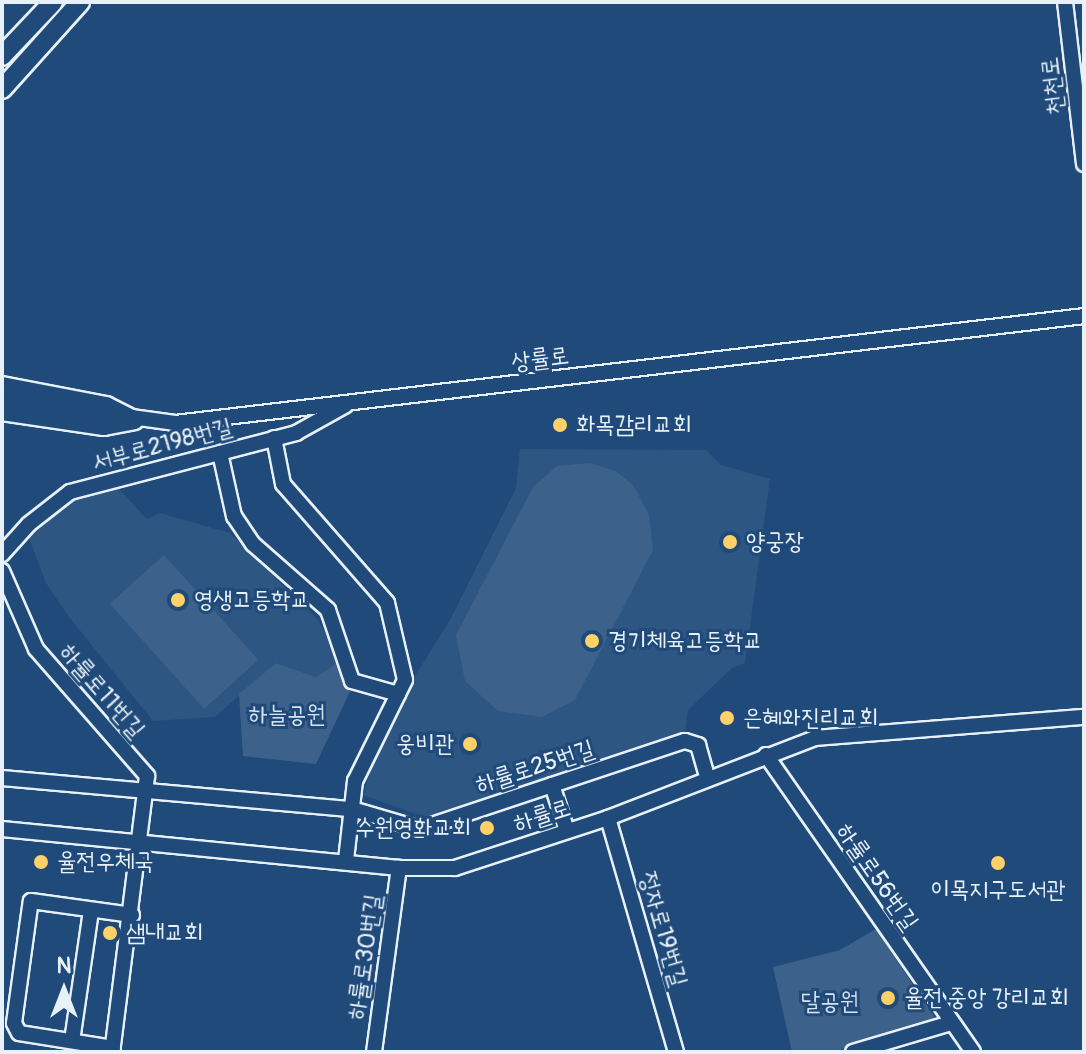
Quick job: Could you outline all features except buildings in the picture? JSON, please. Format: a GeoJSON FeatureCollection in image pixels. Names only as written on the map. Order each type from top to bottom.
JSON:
{"type":"FeatureCollection","features":[{"type":"Feature","properties":{"kind":"main road"},"geometry":{"type":"LineString","coordinates":[[2,56],[53,2]]}},
{"type":"Feature","properties":{"kind":"main road"},"geometry":{"type":"LineString","coordinates":[[2,89],[80,2]]}},
{"type":"Feature","properties":{"kind":"main road"},"geometry":{"type":"LineString","coordinates":[[2,386],[106,406],[134,420]]}},
{"type":"Feature","properties":{"kind":"main road"},"geometry":{"type":"LineString","coordinates":[[2,411],[104,426],[134,420]]}},
{"type":"Feature","properties":{"kind":"street","name":"천천로"},"geometry":{"type":"LineString","coordinates":[[1065,2],[1084,164]]}},
{"type":"Feature","properties":{"kind":"street","name":"상률로"},"geometry":{"type":"LineString","coordinates":[[2,399],[134,420],[175,423],[1084,316]]}},
{"type":"Feature","properties":{"kind":"street","name":"서부로2198번길"},"geometry":{"type":"LineString","coordinates":[[2,554],[29,524],[70,492],[315,425],[349,403]]}},
{"type":"Feature","properties":{"kind":"street"},"geometry":{"type":"LineString","coordinates":[[274,438],[283,484],[387,603],[405,680],[355,781],[346,860]]}},
{"type":"Feature","properties":{"kind":"street"},"geometry":{"type":"LineString","coordinates":[[220,453],[234,516],[253,544],[328,610],[352,681],[398,694]]}},
{"type":"Feature","properties":{"kind":"street","name":"하률로11번길"},"geometry":{"type":"LineString","coordinates":[[2,571],[36,649],[147,776],[146,791]]}},
{"type":"Feature","properties":{"kind":"street","name":"하률로"},"geometry":{"type":"LineString","coordinates":[[2,829],[346,860],[399,868],[455,868],[608,818],[815,738],[866,731],[1084,717]]}},
{"type":"Feature","properties":{"kind":"street","name":"하률로25번길"},"geometry":{"type":"LineString","coordinates":[[2,778],[352,809],[420,829],[685,741],[698,745],[708,779]]}},
{"type":"Feature","properties":{"kind":"street","name":"하률로56번길"},"geometry":{"type":"LineString","coordinates":[[766,755],[971,1051]]}},
{"type":"Feature","properties":{"kind":"street"},"geometry":{"type":"LineString","coordinates":[[552,785],[567,831]]}},
{"type":"Feature","properties":{"kind":"street"},"geometry":{"type":"LineString","coordinates":[[132,915],[31,901],[14,1023],[19,1033],[113,1050],[132,915],[146,791]]}},
{"type":"Feature","properties":{"kind":"street","name":"정자로19번길"},"geometry":{"type":"LineString","coordinates":[[608,818],[676,1052]]}},
{"type":"Feature","properties":{"kind":"street","name":"하률로30번길"},"geometry":{"type":"LineString","coordinates":[[374,1052],[399,868]]}},
{"type":"Feature","properties":{"kind":"street"},"geometry":{"type":"LineString","coordinates":[[72,1041],[91,910]]}},
{"type":"Feature","properties":{"kind":"street"},"geometry":{"type":"LineString","coordinates":[[853,1052],[951,1023]]}},
{"type":"Feature","properties":{"kind":"shaded area","name":"경기체육고등학교"},"geometry":{"type":"Polygon","coordinates":[[[520,449],[706,450],[721,465],[770,479],[745,663],[732,668],[688,710],[685,732],[425,817],[363,795],[376,755],[415,676],[450,620],[516,488],[520,449]]]}},
{"type":"Feature","properties":{"kind":"shaded area","name":"영생고등학교"},"geometry":{"type":"Polygon","coordinates":[[[117,487],[147,519],[160,513],[230,533],[318,620],[341,661],[316,677],[276,663],[215,717],[153,721],[69,617],[46,583],[27,533],[75,498],[117,487]]]}},
{"type":"Feature","properties":{"kind":"green space"},"geometry":{"type":"Polygon","coordinates":[[[590,463],[615,471],[633,485],[649,515],[653,550],[575,700],[542,717],[498,711],[465,681],[456,635],[533,487],[557,466],[590,463]]]}},
{"type":"Feature","properties":{"kind":"green space"},"geometry":{"type":"Polygon","coordinates":[[[164,555],[258,660],[204,709],[110,604],[164,555]]]}},
{"type":"Feature","properties":{"kind":"green space","name":"하늘공원"},"geometry":{"type":"Polygon","coordinates":[[[341,661],[353,685],[316,764],[243,756],[239,694],[276,663],[316,677],[341,661]]]}},
{"type":"Feature","properties":{"kind":"green space","name":"달공원"},"geometry":{"type":"Polygon","coordinates":[[[876,929],[937,1021],[833,1052],[792,1052],[773,967],[840,950],[876,929]]]}},
{"type":"Feature","properties":{"kind":"place","name":"화목감리교회"},"geometry":{"type":"Point","coordinates":[560,425]}},
{"type":"Feature","properties":{"kind":"place","name":"양궁장"},"geometry":{"type":"Point","coordinates":[730,542]}},
{"type":"Feature","properties":{"kind":"place","name":"영생고등학교"},"geometry":{"type":"Point","coordinates":[178,600]}},
{"type":"Feature","properties":{"kind":"place","name":"경기체육고등학교"},"geometry":{"type":"Point","coordinates":[592,641]}},
{"type":"Feature","properties":{"kind":"place","name":"은혜와진리교회"},"geometry":{"type":"Point","coordinates":[727,718]}},
{"type":"Feature","properties":{"kind":"place","name":"웅비관"},"geometry":{"type":"Point","coordinates":[470,744]}},
{"type":"Feature","properties":{"kind":"place","name":"수원영화교회"},"geometry":{"type":"Point","coordinates":[487,828]}},
{"type":"Feature","properties":{"kind":"place","name":"율전우체국"},"geometry":{"type":"Point","coordinates":[41,862]}},
{"type":"Feature","properties":{"kind":"place","name":"이목지구도서관"},"geometry":{"type":"Point","coordinates":[998,863]}},
{"type":"Feature","properties":{"kind":"place","name":"샘내교회"},"geometry":{"type":"Point","coordinates":[110,933]}},
{"type":"Feature","properties":{"kind":"place","name":"율전 중앙 강리교회"},"geometry":{"type":"Point","coordinates":[888,998]}}]}
